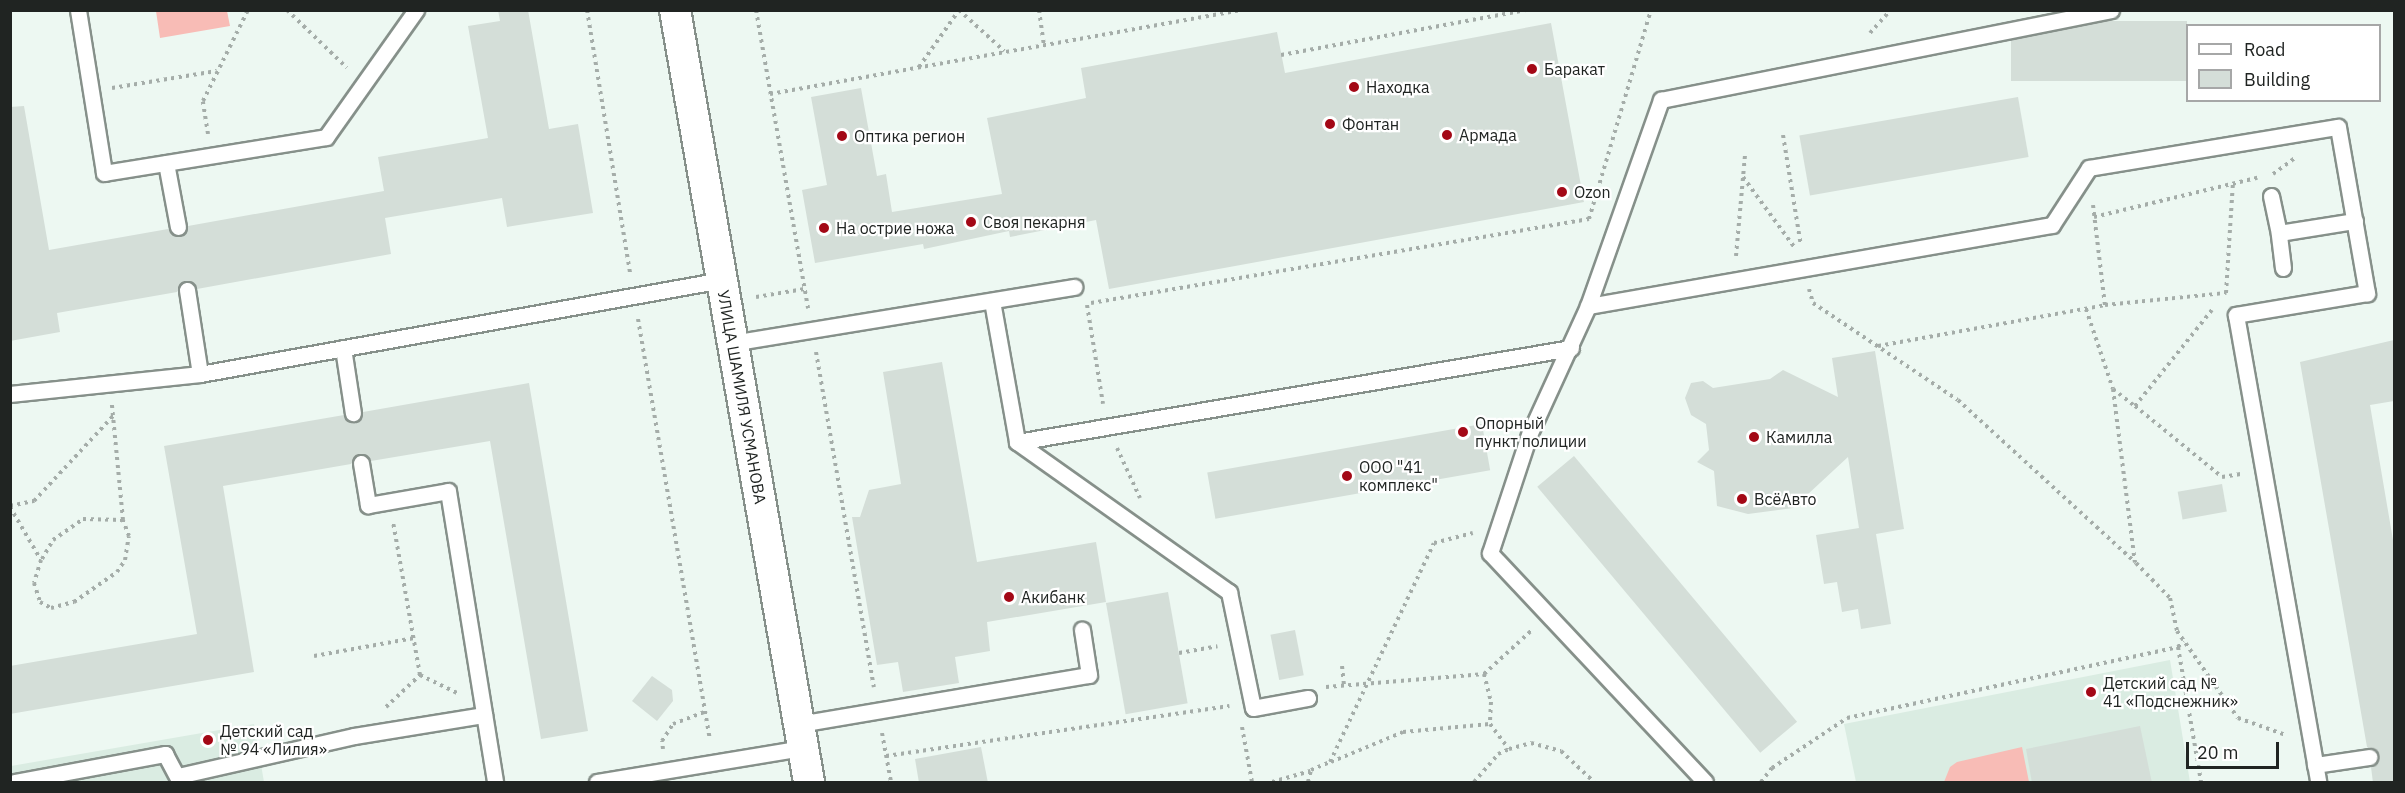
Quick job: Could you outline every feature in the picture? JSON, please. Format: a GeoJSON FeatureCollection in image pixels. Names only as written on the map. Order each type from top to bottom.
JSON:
{"type":"FeatureCollection","features":[{"type":"Feature","properties":{"kind":"street","name":"УЛИЦА ШАМИЛЯ УСМАНОВА"},"geometry":{"type":"LineString","coordinates":[[675,10],[809,783]]}},
{"type":"Feature","properties":{"kind":"lane"},"geometry":{"type":"LineString","coordinates":[[78,10],[104,173],[326,137],[416,10]]}},
{"type":"Feature","properties":{"kind":"lane"},"geometry":{"type":"LineString","coordinates":[[1705,783],[1490,553],[1530,435],[1588,306],[1661,100],[2111,10]]}},
{"type":"Feature","properties":{"kind":"lane"},"geometry":{"type":"LineString","coordinates":[[1588,306],[2052,225],[2089,168],[2338,128],[2367,293],[2236,315],[2318,783]]}},
{"type":"Feature","properties":{"kind":"lane"},"geometry":{"type":"LineString","coordinates":[[166,163],[178,227]]}},
{"type":"Feature","properties":{"kind":"lane"},"geometry":{"type":"LineString","coordinates":[[2271,196],[2283,268]]}},
{"type":"Feature","properties":{"kind":"lane"},"geometry":{"type":"LineString","coordinates":[[2278,233],[2355,221]]}},
{"type":"Feature","properties":{"kind":"lane"},"geometry":{"type":"LineString","coordinates":[[10,394],[200,374],[722,280]]}},
{"type":"Feature","properties":{"kind":"lane"},"geometry":{"type":"LineString","coordinates":[[732,343],[1074,287]]}},
{"type":"Feature","properties":{"kind":"lane"},"geometry":{"type":"LineString","coordinates":[[187,290],[200,374]]}},
{"type":"Feature","properties":{"kind":"lane"},"geometry":{"type":"LineString","coordinates":[[992,301],[1017,442],[1229,592],[1239,641],[1245,703],[1253,708],[1308,698]]}},
{"type":"Feature","properties":{"kind":"lane"},"geometry":{"type":"LineString","coordinates":[[343,348],[353,413]]}},
{"type":"Feature","properties":{"kind":"lane"},"geometry":{"type":"LineString","coordinates":[[1017,442],[1571,348]]}},
{"type":"Feature","properties":{"kind":"lane"},"geometry":{"type":"LineString","coordinates":[[361,463],[368,505],[448,491],[495,783]]}},
{"type":"Feature","properties":{"kind":"lane"},"geometry":{"type":"LineString","coordinates":[[597,783],[714,762],[878,710],[1089,675],[1082,630]]}},
{"type":"Feature","properties":{"kind":"lane"},"geometry":{"type":"LineString","coordinates":[[14,783],[165,754],[179,779],[354,736],[483,710]]}},
{"type":"Feature","properties":{"kind":"lane"},"geometry":{"type":"LineString","coordinates":[[2315,765],[2369,757]]}},
{"type":"Feature","properties":{"kind":"path"},"geometry":{"type":"LineString","coordinates":[[212,156],[203,101],[248,10]]}},
{"type":"Feature","properties":{"kind":"path"},"geometry":{"type":"LineString","coordinates":[[287,10],[363,84]]}},
{"type":"Feature","properties":{"kind":"path"},"geometry":{"type":"LineString","coordinates":[[587,10],[714,762]]}},
{"type":"Feature","properties":{"kind":"path"},"geometry":{"type":"LineString","coordinates":[[756,10],[891,783]]}},
{"type":"Feature","properties":{"kind":"path"},"geometry":{"type":"LineString","coordinates":[[918,67],[958,10],[1005,52]]}},
{"type":"Feature","properties":{"kind":"path"},"geometry":{"type":"LineString","coordinates":[[1039,10],[1044,45]]}},
{"type":"Feature","properties":{"kind":"path"},"geometry":{"type":"LineString","coordinates":[[770,94],[1242,10]]}},
{"type":"Feature","properties":{"kind":"path"},"geometry":{"type":"LineString","coordinates":[[1281,55],[1525,10]]}},
{"type":"Feature","properties":{"kind":"path"},"geometry":{"type":"LineString","coordinates":[[1075,306],[1589,219],[1651,10]]}},
{"type":"Feature","properties":{"kind":"path"},"geometry":{"type":"LineString","coordinates":[[91,91],[218,71]]}},
{"type":"Feature","properties":{"kind":"path"},"geometry":{"type":"LineString","coordinates":[[2094,217],[2275,173],[2338,128]]}},
{"type":"Feature","properties":{"kind":"path"},"geometry":{"type":"LineString","coordinates":[[1743,177],[1803,258],[1783,135]]}},
{"type":"Feature","properties":{"kind":"path"},"geometry":{"type":"LineString","coordinates":[[1734,281],[1745,155]]}},
{"type":"Feature","properties":{"kind":"path"},"geometry":{"type":"LineString","coordinates":[[2089,168],[2105,305]]}},
{"type":"Feature","properties":{"kind":"path"},"geometry":{"type":"LineString","coordinates":[[2135,406],[2226,293],[2233,183]]}},
{"type":"Feature","properties":{"kind":"path"},"geometry":{"type":"LineString","coordinates":[[1804,270],[1813,303],[1958,400],[2136,563],[2170,598],[2183,641],[2238,718],[2312,744]]}},
{"type":"Feature","properties":{"kind":"path"},"geometry":{"type":"LineString","coordinates":[[1877,346],[2105,305],[2226,293],[2257,312]]}},
{"type":"Feature","properties":{"kind":"path"},"geometry":{"type":"LineString","coordinates":[[2086,309],[2113,389],[2136,563]]}},
{"type":"Feature","properties":{"kind":"path"},"geometry":{"type":"LineString","coordinates":[[110,384],[123,520],[129,536],[125,560],[102,584],[74,602],[51,608],[40,602],[34,583],[41,560],[53,540],[83,519],[123,520]]}},
{"type":"Feature","properties":{"kind":"path"},"geometry":{"type":"LineString","coordinates":[[2113,389],[2222,477],[2264,471]]}},
{"type":"Feature","properties":{"kind":"path"},"geometry":{"type":"LineString","coordinates":[[41,560],[10,506],[34,501],[114,415]]}},
{"type":"Feature","properties":{"kind":"path"},"geometry":{"type":"LineString","coordinates":[[389,501],[420,675]]}},
{"type":"Feature","properties":{"kind":"path"},"geometry":{"type":"LineString","coordinates":[[1330,762],[1365,684],[1434,543],[1500,526]]}},
{"type":"Feature","properties":{"kind":"path"},"geometry":{"type":"LineString","coordinates":[[1308,698],[1312,688],[1484,674],[1548,615]]}},
{"type":"Feature","properties":{"kind":"path"},"geometry":{"type":"LineString","coordinates":[[314,656],[414,638]]}},
{"type":"Feature","properties":{"kind":"path"},"geometry":{"type":"LineString","coordinates":[[1179,653],[1239,641]]}},
{"type":"Feature","properties":{"kind":"path"},"geometry":{"type":"LineString","coordinates":[[1761,783],[1772,768],[1846,718],[2178,647],[2183,641]]}},
{"type":"Feature","properties":{"kind":"path"},"geometry":{"type":"LineString","coordinates":[[2178,647],[2201,783]]}},
{"type":"Feature","properties":{"kind":"path"},"geometry":{"type":"LineString","coordinates":[[1342,666],[1344,686]]}},
{"type":"Feature","properties":{"kind":"path"},"geometry":{"type":"LineString","coordinates":[[1484,674],[1491,702],[1490,724],[1509,749]]}},
{"type":"Feature","properties":{"kind":"path"},"geometry":{"type":"LineString","coordinates":[[420,675],[483,710]]}},
{"type":"Feature","properties":{"kind":"path"},"geometry":{"type":"LineString","coordinates":[[354,736],[420,675]]}},
{"type":"Feature","properties":{"kind":"path"},"geometry":{"type":"LineString","coordinates":[[886,756],[1245,703],[1252,783]]}},
{"type":"Feature","properties":{"kind":"path"},"geometry":{"type":"LineString","coordinates":[[665,770],[662,741],[673,724],[705,712]]}},
{"type":"Feature","properties":{"kind":"path"},"geometry":{"type":"LineString","coordinates":[[1272,783],[1311,770],[1403,732],[1490,724]]}},
{"type":"Feature","properties":{"kind":"path"},"geometry":{"type":"LineString","coordinates":[[1474,783],[1498,754],[1531,743],[1561,751],[1594,783]]}},
{"type":"Feature","properties":{"kind":"path"},"geometry":{"type":"LineString","coordinates":[[1308,783],[1311,770]]}},
{"type":"Feature","properties":{"kind":"shaded area"},"geometry":{"type":"Polygon","coordinates":[[[156,11],[227,11],[230,26],[160,38],[156,11]]]}},
{"type":"Feature","properties":{"kind":"shaded area","name":"Детский сад № 41 «Подснежник»"},"geometry":{"type":"Polygon","coordinates":[[[2170,660],[2190,782],[1856,782],[1844,724],[2170,660]]]}},
{"type":"Feature","properties":{"kind":"shaded area","name":"Детский сад № 94 «Лилия»"},"geometry":{"type":"Polygon","coordinates":[[[254,724],[264,782],[11,782],[11,766],[254,724]]]}},
{"type":"Feature","properties":{"kind":"shaded area"},"geometry":{"type":"Polygon","coordinates":[[[2022,747],[2029,782],[1944,782],[1950,767],[1957,762],[2022,747]]]}},
{"type":"Feature","properties":{"kind":"building"},"geometry":{"type":"Polygon","coordinates":[[[498,10],[528,10],[549,129],[578,124],[593,213],[507,227],[502,198],[385,218],[391,254],[197,289],[185,281],[177,292],[57,313],[60,332],[10,341],[10,107],[24,106],[49,250],[168,229],[180,236],[188,226],[384,191],[378,157],[488,138],[468,26],[500,21],[498,10]]]}},
{"type":"Feature","properties":{"kind":"building"},"geometry":{"type":"Polygon","coordinates":[[[2011,21],[2187,21],[2186,81],[2011,81],[2011,21]]]}},
{"type":"Feature","properties":{"kind":"building","name":"Фонтан"},"geometry":{"type":"Polygon","coordinates":[[[1551,23],[1584,202],[1109,289],[1096,220],[1010,237],[1009,231],[924,249],[923,244],[815,263],[802,190],[827,185],[811,97],[861,88],[877,176],[886,174],[892,212],[1002,194],[987,118],[1086,98],[1081,68],[1277,32],[1285,73],[1551,23]]]}},
{"type":"Feature","properties":{"kind":"building"},"geometry":{"type":"Polygon","coordinates":[[[2018,97],[2029,157],[1810,196],[1799,136],[2018,97]]]}},
{"type":"Feature","properties":{"kind":"building"},"geometry":{"type":"Polygon","coordinates":[[[2394,340],[2394,401],[2370,405],[2394,546],[2394,783],[2373,783],[2371,767],[2378,755],[2367,747],[2300,362],[2394,340]]]}},
{"type":"Feature","properties":{"kind":"building"},"geometry":{"type":"Polygon","coordinates":[[[1875,351],[1904,529],[1876,534],[1891,624],[1861,629],[1858,609],[1842,612],[1837,582],[1824,584],[1816,535],[1859,528],[1848,457],[1793,508],[1748,514],[1717,506],[1714,471],[1697,462],[1709,450],[1706,424],[1691,415],[1685,398],[1691,383],[1703,381],[1713,388],[1770,379],[1783,370],[1838,397],[1832,358],[1875,351]]]}},
{"type":"Feature","properties":{"kind":"building"},"geometry":{"type":"Polygon","coordinates":[[[942,362],[977,562],[1096,542],[1106,602],[987,622],[990,651],[955,657],[959,683],[903,692],[898,662],[877,665],[852,517],[860,517],[869,490],[901,484],[883,372],[942,362]]]}},
{"type":"Feature","properties":{"kind":"building"},"geometry":{"type":"Polygon","coordinates":[[[529,383],[588,731],[541,739],[490,441],[371,461],[359,454],[351,464],[223,486],[254,672],[10,714],[10,666],[197,634],[164,446],[344,415],[355,422],[363,412],[529,383]]]}},
{"type":"Feature","properties":{"kind":"building"},"geometry":{"type":"Polygon","coordinates":[[[1482,424],[1490,470],[1215,519],[1207,472],[1482,424]]]}},
{"type":"Feature","properties":{"kind":"building"},"geometry":{"type":"Polygon","coordinates":[[[1574,456],[1797,722],[1760,753],[1537,487],[1574,456]]]}},
{"type":"Feature","properties":{"kind":"building"},"geometry":{"type":"Polygon","coordinates":[[[2222,484],[2227,512],[2183,519],[2178,492],[2222,484]]]}},
{"type":"Feature","properties":{"kind":"building"},"geometry":{"type":"Polygon","coordinates":[[[1168,592],[1188,703],[1126,714],[1106,603],[1168,592]]]}},
{"type":"Feature","properties":{"kind":"building"},"geometry":{"type":"Polygon","coordinates":[[[1295,630],[1304,675],[1279,680],[1270,635],[1295,630]]]}},
{"type":"Feature","properties":{"kind":"building"},"geometry":{"type":"Polygon","coordinates":[[[652,676],[672,690],[673,701],[657,721],[632,701],[652,676]]]}},
{"type":"Feature","properties":{"kind":"building"},"geometry":{"type":"Polygon","coordinates":[[[2140,726],[2152,783],[2032,783],[2026,749],[2140,726]]]}},
{"type":"Feature","properties":{"kind":"building"},"geometry":{"type":"Polygon","coordinates":[[[981,747],[988,783],[919,783],[915,759],[981,747]]]}},
{"type":"Feature","properties":{"kind":"place","name":"Баракат"},"geometry":{"type":"Point","coordinates":[1532,69]}},
{"type":"Feature","properties":{"kind":"place","name":"Находка"},"geometry":{"type":"Point","coordinates":[1354,87]}},
{"type":"Feature","properties":{"kind":"place","name":"Фонтан"},"geometry":{"type":"Point","coordinates":[1330,124]}},
{"type":"Feature","properties":{"kind":"place","name":"Армада"},"geometry":{"type":"Point","coordinates":[1447,135]}},
{"type":"Feature","properties":{"kind":"place","name":"Оптика регион"},"geometry":{"type":"Point","coordinates":[842,136]}},
{"type":"Feature","properties":{"kind":"place","name":"Ozon"},"geometry":{"type":"Point","coordinates":[1562,192]}},
{"type":"Feature","properties":{"kind":"place","name":"Своя пекарня"},"geometry":{"type":"Point","coordinates":[971,222]}},
{"type":"Feature","properties":{"kind":"place","name":"На острие ножа"},"geometry":{"type":"Point","coordinates":[824,228]}},
{"type":"Feature","properties":{"kind":"place","name":"Опорный пункт полиции"},"geometry":{"type":"Point","coordinates":[1463,432]}},
{"type":"Feature","properties":{"kind":"place","name":"Камилла"},"geometry":{"type":"Point","coordinates":[1754,437]}},
{"type":"Feature","properties":{"kind":"place","name":"ООО \"41 комплекс\""},"geometry":{"type":"Point","coordinates":[1347,476]}},
{"type":"Feature","properties":{"kind":"place","name":"ВсёАвто"},"geometry":{"type":"Point","coordinates":[1742,499]}},
{"type":"Feature","properties":{"kind":"place","name":"Акибанк"},"geometry":{"type":"Point","coordinates":[1009,597]}},
{"type":"Feature","properties":{"kind":"place","name":"Детский сад № 41 «Подснежник»"},"geometry":{"type":"Point","coordinates":[2091,692]}},
{"type":"Feature","properties":{"kind":"place","name":"Детский сад № 94 «Лилия»"},"geometry":{"type":"Point","coordinates":[208,740]}}]}
